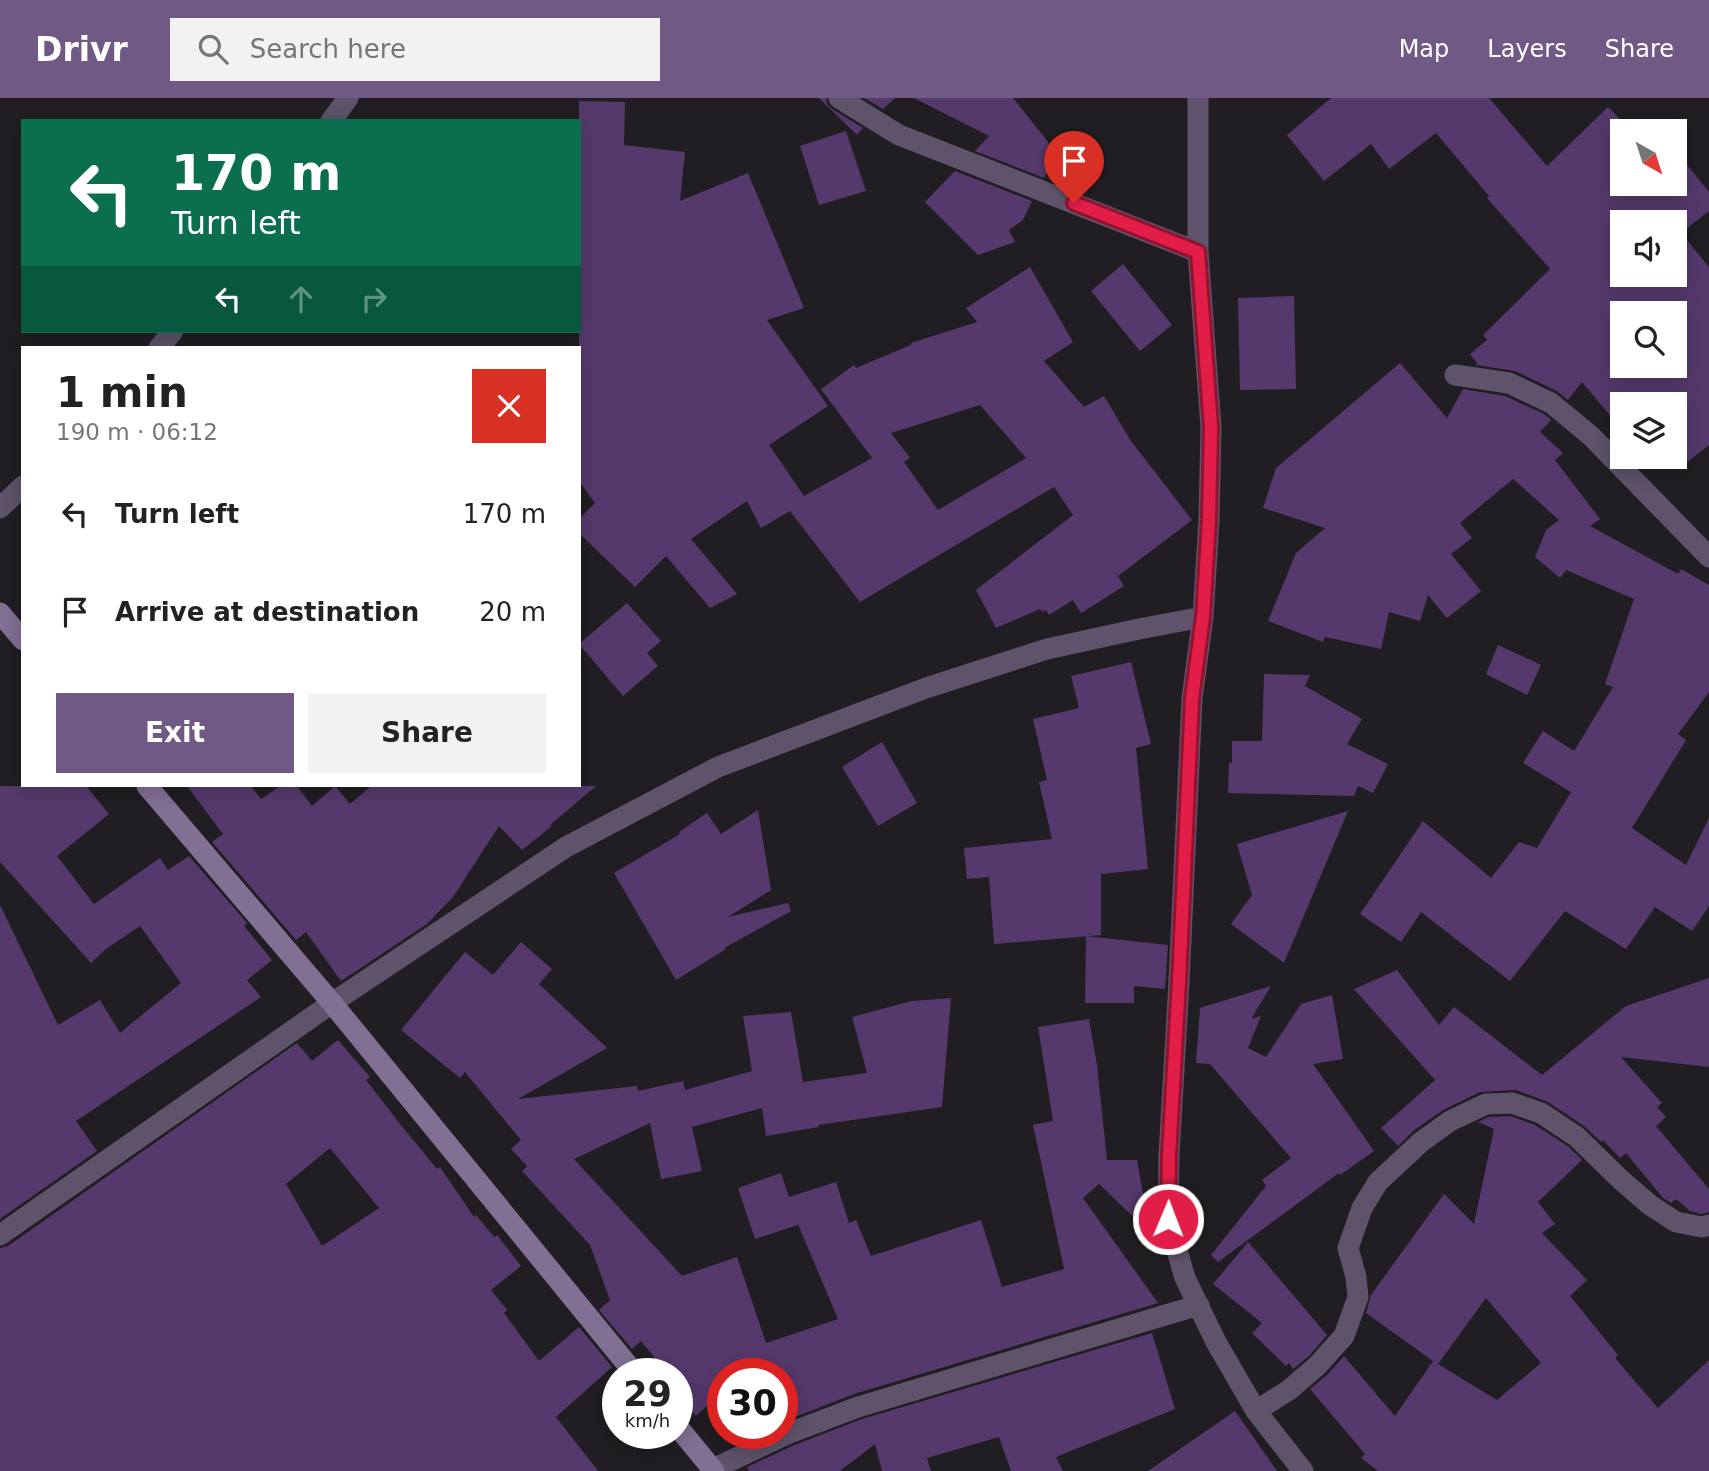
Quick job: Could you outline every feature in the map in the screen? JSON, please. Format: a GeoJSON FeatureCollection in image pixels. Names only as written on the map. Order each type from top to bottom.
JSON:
{"type":"FeatureCollection","features":[{"type":"Feature","properties":{"kind":"street"},"geometry":{"type":"LineString","coordinates":[[332,119],[348,98]]}},
{"type":"Feature","properties":{"kind":"street"},"geometry":{"type":"LineString","coordinates":[[839,98],[899,135],[1198,252]]}},
{"type":"Feature","properties":{"kind":"street"},"geometry":{"type":"LineString","coordinates":[[1198,98],[1198,252],[1211,427],[1209,520],[1203,617],[1192,698],[1168,1219],[1185,1278],[1216,1342],[1256,1411],[1303,1471]]}},
{"type":"Feature","properties":{"kind":"street"},"geometry":{"type":"LineString","coordinates":[[1455,375],[1509,383],[1551,404],[1591,436],[1709,557]]}},
{"type":"Feature","properties":{"kind":"street"},"geometry":{"type":"LineString","coordinates":[[0,508],[21,488]]}},
{"type":"Feature","properties":{"kind":"street"},"geometry":{"type":"LineString","coordinates":[[0,613],[21,638]]}},
{"type":"Feature","properties":{"kind":"street"},"geometry":{"type":"LineString","coordinates":[[0,1235],[332,1003],[566,846],[718,767],[926,688],[1047,649],[1203,617]]}},
{"type":"Feature","properties":{"kind":"street"},"geometry":{"type":"LineString","coordinates":[[148,787],[332,1003],[622,1358]]}},
{"type":"Feature","properties":{"kind":"street"},"geometry":{"type":"LineString","coordinates":[[1256,1411],[1289,1390],[1318,1366],[1345,1336],[1358,1297],[1348,1248],[1362,1208],[1378,1182],[1450,1121],[1486,1104],[1511,1103],[1541,1113],[1577,1137],[1658,1211],[1676,1222],[1702,1227],[1709,1225]]}},
{"type":"Feature","properties":{"kind":"street"},"geometry":{"type":"LineString","coordinates":[[693,1446],[713,1470],[787,1434],[858,1407],[1199,1305]]}},
{"type":"Feature","properties":{"kind":"building"},"geometry":{"type":"Polygon","coordinates":[[[819,98],[826,98],[832,109],[863,128],[857,135],[819,98]]]}},
{"type":"Feature","properties":{"kind":"building"},"geometry":{"type":"Polygon","coordinates":[[[864,98],[895,98],[883,109],[864,98]]]}},
{"type":"Feature","properties":{"kind":"building"},"geometry":{"type":"Polygon","coordinates":[[[914,98],[1013,98],[1056,152],[1044,178],[975,151],[989,136],[914,98]]]}},
{"type":"Feature","properties":{"kind":"building"},"geometry":{"type":"Polygon","coordinates":[[[1331,98],[1489,98],[1547,166],[1608,107],[1620,119],[1610,119],[1610,196],[1687,196],[1687,165],[1709,192],[1709,211],[1687,228],[1687,210],[1610,210],[1610,287],[1687,287],[1687,240],[1709,267],[1709,445],[1687,462],[1687,392],[1610,392],[1610,416],[1582,382],[1568,400],[1557,391],[1515,371],[1476,365],[1470,354],[1487,340],[1483,335],[1550,269],[1487,198],[1489,196],[1436,133],[1389,169],[1371,144],[1324,181],[1287,135],[1331,98]]]}},
{"type":"Feature","properties":{"kind":"building"},"geometry":{"type":"Polygon","coordinates":[[[579,101],[625,102],[624,145],[685,152],[680,201],[748,173],[804,308],[767,320],[828,406],[769,445],[804,496],[872,458],[821,389],[854,365],[856,368],[911,343],[977,322],[966,308],[1030,267],[1073,342],[1044,361],[1084,407],[1104,396],[1131,441],[1192,520],[1118,576],[1124,586],[1081,613],[1073,600],[1049,615],[1046,610],[1042,612],[1040,609],[996,628],[976,590],[1073,515],[1054,487],[860,602],[790,511],[761,528],[747,501],[691,539],[737,594],[710,608],[666,556],[635,587],[581,535],[581,517],[595,503],[581,484],[579,101]],[[980,405],[891,433],[910,458],[904,462],[938,510],[1026,458],[980,405]]]}},
{"type":"Feature","properties":{"kind":"building"},"geometry":{"type":"Polygon","coordinates":[[[846,131],[866,191],[819,205],[800,146],[846,131]]]}},
{"type":"Feature","properties":{"kind":"building"},"geometry":{"type":"Polygon","coordinates":[[[955,171],[1032,201],[1023,220],[1009,230],[1015,242],[978,255],[925,202],[955,171]]]}},
{"type":"Feature","properties":{"kind":"building"},"geometry":{"type":"Polygon","coordinates":[[[1123,264],[1172,325],[1140,351],[1091,291],[1123,264]]]}},
{"type":"Feature","properties":{"kind":"building"},"geometry":{"type":"Polygon","coordinates":[[[1294,296],[1296,389],[1240,390],[1238,298],[1294,296]]]}},
{"type":"Feature","properties":{"kind":"building"},"geometry":{"type":"Polygon","coordinates":[[[1400,363],[1447,418],[1463,389],[1505,396],[1544,414],[1551,420],[1540,432],[1563,453],[1555,460],[1600,519],[1590,526],[1678,574],[1681,569],[1709,585],[1709,692],[1678,734],[1686,740],[1632,828],[1686,865],[1709,818],[1709,906],[1692,931],[1655,907],[1626,949],[1565,911],[1510,981],[1421,912],[1401,942],[1360,914],[1423,821],[1491,878],[1519,842],[1537,848],[1571,792],[1523,763],[1543,731],[1574,751],[1613,687],[1605,684],[1634,599],[1566,570],[1560,578],[1535,557],[1546,530],[1559,520],[1513,479],[1460,523],[1472,538],[1451,554],[1481,591],[1447,618],[1428,595],[1420,621],[1389,612],[1381,649],[1325,637],[1323,642],[1268,621],[1296,553],[1325,528],[1263,508],[1276,468],[1400,363]]]}},
{"type":"Feature","properties":{"kind":"building"},"geometry":{"type":"Polygon","coordinates":[[[627,603],[661,641],[647,653],[658,666],[623,696],[581,646],[581,642],[627,603]]]}},
{"type":"Feature","properties":{"kind":"building"},"geometry":{"type":"Polygon","coordinates":[[[1498,645],[1541,665],[1527,695],[1486,674],[1498,645]]]}},
{"type":"Feature","properties":{"kind":"building"},"geometry":{"type":"Polygon","coordinates":[[[1131,662],[1151,744],[1136,748],[1148,869],[1101,874],[1101,935],[994,944],[989,877],[967,879],[964,848],[1052,839],[1039,782],[1047,780],[1033,719],[1079,708],[1071,676],[1131,662]]]}},
{"type":"Feature","properties":{"kind":"building"},"geometry":{"type":"Polygon","coordinates":[[[1264,674],[1310,675],[1305,686],[1362,719],[1347,744],[1388,764],[1373,793],[1358,786],[1354,796],[1228,793],[1232,741],[1262,741],[1264,674]]]}},
{"type":"Feature","properties":{"kind":"building"},"geometry":{"type":"Polygon","coordinates":[[[882,742],[917,803],[878,826],[842,767],[882,742]]]}},
{"type":"Feature","properties":{"kind":"building"},"geometry":{"type":"Polygon","coordinates":[[[0,786],[87,787],[109,814],[57,856],[94,904],[160,858],[168,870],[189,856],[247,923],[244,926],[272,960],[247,980],[261,997],[76,1121],[97,1151],[0,1219],[0,905],[58,1025],[100,1000],[120,1033],[181,983],[140,926],[106,949],[91,963],[0,862],[0,786]]]}},
{"type":"Feature","properties":{"kind":"building"},"geometry":{"type":"Polygon","coordinates":[[[596,786],[522,850],[499,826],[453,897],[427,924],[341,981],[306,932],[296,940],[212,842],[223,834],[188,787],[252,787],[261,799],[279,787],[298,787],[312,806],[334,787],[350,804],[370,787],[596,786]]]}},
{"type":"Feature","properties":{"kind":"building"},"geometry":{"type":"Polygon","coordinates":[[[758,810],[771,890],[728,917],[788,903],[791,911],[724,948],[726,949],[676,980],[614,873],[680,834],[679,832],[707,813],[721,834],[758,810]]]}},
{"type":"Feature","properties":{"kind":"building"},"geometry":{"type":"Polygon","coordinates":[[[1348,811],[1284,963],[1231,924],[1252,895],[1237,844],[1348,811]]]}},
{"type":"Feature","properties":{"kind":"building"},"geometry":{"type":"Polygon","coordinates":[[[1086,936],[1168,945],[1165,989],[1134,986],[1134,1003],[1085,1003],[1086,936]]]}},
{"type":"Feature","properties":{"kind":"building"},"geometry":{"type":"Polygon","coordinates":[[[521,942],[552,969],[539,984],[607,1048],[518,1099],[637,1086],[638,1091],[683,1081],[685,1090],[752,1071],[743,1016],[791,1012],[803,1082],[867,1073],[852,1017],[912,1001],[951,998],[942,1107],[818,1125],[819,1127],[766,1136],[762,1108],[692,1127],[702,1171],[661,1179],[650,1123],[574,1159],[682,1276],[737,1257],[766,1343],[838,1319],[797,1222],[798,1225],[755,1239],[738,1188],[781,1173],[789,1197],[836,1182],[849,1223],[856,1220],[871,1256],[981,1220],[1002,1287],[1064,1269],[1033,1125],[1053,1121],[1038,1027],[1089,1019],[1097,1065],[1107,1160],[1137,1160],[1150,1233],[1099,1184],[1083,1198],[1158,1303],[854,1394],[798,1416],[798,1358],[707,1358],[707,1406],[696,1416],[693,1413],[693,1358],[655,1358],[641,1341],[632,1349],[599,1310],[610,1300],[590,1245],[522,1171],[527,1166],[511,1149],[521,1140],[465,1072],[460,1078],[401,1030],[465,952],[493,975],[521,942]]]}},
{"type":"Feature","properties":{"kind":"building"},"geometry":{"type":"Polygon","coordinates":[[[1397,970],[1439,1025],[1454,1007],[1542,1075],[1626,1006],[1709,978],[1709,1067],[1621,1057],[1662,1103],[1657,1107],[1666,1117],[1656,1126],[1709,1189],[1709,1212],[1701,1214],[1690,1211],[1676,1199],[1671,1203],[1663,1198],[1626,1153],[1620,1158],[1603,1140],[1601,1142],[1584,1126],[1548,1102],[1516,1090],[1480,1092],[1443,1110],[1413,1131],[1398,1146],[1381,1128],[1435,1080],[1354,989],[1397,970]]]}},
{"type":"Feature","properties":{"kind":"building"},"geometry":{"type":"Polygon","coordinates":[[[1271,986],[1251,1019],[1261,1016],[1248,1048],[1266,1057],[1301,1004],[1332,995],[1343,1059],[1313,1064],[1374,1151],[1340,1175],[1339,1173],[1218,1262],[1211,1255],[1266,1186],[1262,1180],[1291,1158],[1210,1064],[1196,1063],[1200,1008],[1271,986]]]}},
{"type":"Feature","properties":{"kind":"building"},"geometry":{"type":"Polygon","coordinates":[[[338,1040],[370,1077],[366,1080],[400,1124],[437,1169],[440,1167],[474,1217],[476,1215],[494,1237],[497,1235],[521,1266],[491,1290],[507,1310],[504,1313],[539,1361],[579,1327],[605,1358],[602,1358],[602,1376],[556,1417],[598,1471],[0,1471],[0,1248],[8,1246],[297,1043],[312,1061],[338,1040]],[[330,1148],[286,1184],[322,1246],[379,1208],[330,1148]]]}},
{"type":"Feature","properties":{"kind":"building"},"geometry":{"type":"Polygon","coordinates":[[[1510,1116],[1535,1125],[1569,1147],[1582,1160],[1538,1202],[1555,1224],[1542,1233],[1587,1280],[1570,1296],[1618,1355],[1615,1358],[1658,1408],[1709,1360],[1709,1471],[1378,1471],[1361,1458],[1365,1454],[1310,1389],[1344,1356],[1395,1416],[1433,1361],[1366,1313],[1371,1295],[1444,1194],[1474,1224],[1494,1129],[1478,1122],[1489,1117],[1510,1116]],[[1486,1298],[1438,1364],[1497,1400],[1541,1363],[1486,1298]]]}},
{"type":"Feature","properties":{"kind":"building"},"geometry":{"type":"Polygon","coordinates":[[[1248,1242],[1327,1335],[1309,1356],[1293,1369],[1289,1363],[1286,1366],[1252,1333],[1262,1323],[1213,1284],[1248,1242]]]}},
{"type":"Feature","properties":{"kind":"building"},"geometry":{"type":"Polygon","coordinates":[[[1152,1333],[1175,1409],[1056,1457],[1063,1471],[1011,1471],[999,1437],[927,1458],[931,1471],[882,1471],[875,1444],[840,1471],[749,1471],[747,1467],[786,1449],[798,1449],[798,1444],[862,1419],[1152,1333]]]}},
{"type":"Feature","properties":{"kind":"building"},"geometry":{"type":"Polygon","coordinates":[[[1235,1411],[1277,1471],[1148,1471],[1235,1411]]]}},
{"type":"Feature","properties":{"kind":"route"},"geometry":{"type":"LineString","coordinates":[[1074,203],[1198,252],[1211,427],[1209,520],[1203,617],[1192,698],[1168,1219]]}}]}
